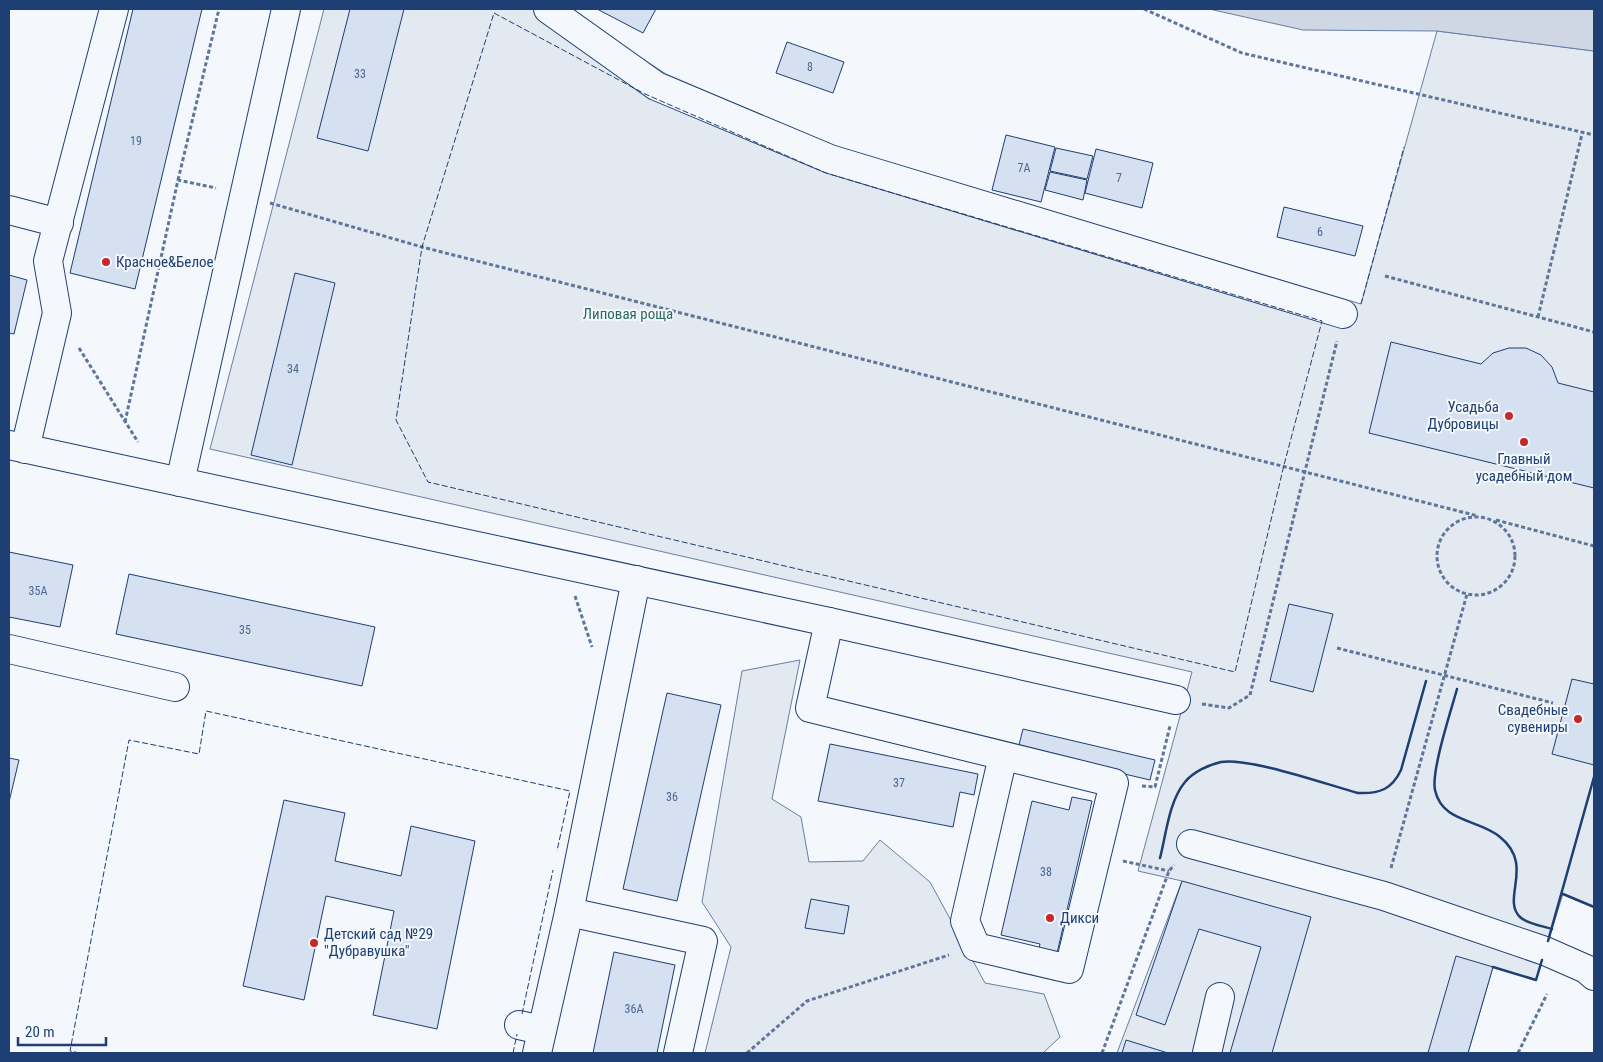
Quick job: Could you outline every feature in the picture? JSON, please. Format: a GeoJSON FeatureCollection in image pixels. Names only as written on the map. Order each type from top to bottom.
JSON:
{"type":"FeatureCollection","features":[{"type":"Feature","properties":{"kind":"street"},"geometry":{"type":"LineString","coordinates":[[114,9],[48,261],[57,313],[17,447],[829,622],[1176,700]]}},
{"type":"Feature","properties":{"kind":"street"},"geometry":{"type":"LineString","coordinates":[[170,480],[244,195],[286,9]]}},
{"type":"Feature","properties":{"kind":"street"},"geometry":{"type":"LineString","coordinates":[[548,9],[656,86],[830,159],[1343,314]]}},
{"type":"Feature","properties":{"kind":"street"},"geometry":{"type":"LineString","coordinates":[[9,210],[59,223]]}},
{"type":"Feature","properties":{"kind":"street"},"geometry":{"type":"LineString","coordinates":[[533,1036],[569,912],[567,863],[636,580]]}},
{"type":"Feature","properties":{"kind":"street"},"geometry":{"type":"LineString","coordinates":[[829,622],[810,708],[1114,783],[1069,969],[976,947],[965,921],[1003,756]]}},
{"type":"Feature","properties":{"kind":"street"},"geometry":{"type":"LineString","coordinates":[[9,649],[175,687]]}},
{"type":"Feature","properties":{"kind":"street"},"geometry":{"type":"LineString","coordinates":[[1191,844],[1384,896],[1545,952],[1586,970],[1594,976]]}},
{"type":"Feature","properties":{"kind":"street"},"geometry":{"type":"LineString","coordinates":[[569,912],[703,941],[678,1053]]}},
{"type":"Feature","properties":{"kind":"street"},"geometry":{"type":"LineString","coordinates":[[1207,1053],[1220,997]]}},
{"type":"Feature","properties":{"kind":"path"},"geometry":{"type":"LineString","coordinates":[[125,422],[178,180],[219,9]]}},
{"type":"Feature","properties":{"kind":"path"},"geometry":{"type":"LineString","coordinates":[[1144,9],[1242,53],[1431,95],[1582,134],[1594,135]]}},
{"type":"Feature","properties":{"kind":"path"},"geometry":{"type":"LineString","coordinates":[[1538,316],[1582,134]]}},
{"type":"Feature","properties":{"kind":"path"},"geometry":{"type":"LineString","coordinates":[[178,180],[244,195],[422,247],[1594,546]]}},
{"type":"Feature","properties":{"kind":"path"},"geometry":{"type":"LineString","coordinates":[[1385,276],[1594,332]]}},
{"type":"Feature","properties":{"kind":"path"},"geometry":{"type":"LineString","coordinates":[[57,313],[125,422],[170,480]]}},
{"type":"Feature","properties":{"kind":"path"},"geometry":{"type":"LineString","coordinates":[[1114,783],[1155,787],[1176,700],[1229,708],[1250,695],[1343,314]]}},
{"type":"Feature","properties":{"kind":"path"},"geometry":{"type":"LineString","coordinates":[[1478,516],[1454,523],[1444,532],[1438,544],[1436,557],[1439,570],[1446,581],[1455,590],[1467,594],[1481,595],[1493,591],[1504,584],[1512,573],[1515,561],[1515,548],[1510,536],[1502,526],[1491,519]]}},
{"type":"Feature","properties":{"kind":"path"},"geometry":{"type":"LineString","coordinates":[[1384,896],[1467,594]]}},
{"type":"Feature","properties":{"kind":"path"},"geometry":{"type":"LineString","coordinates":[[1337,648],[1553,703]]}},
{"type":"Feature","properties":{"kind":"path"},"geometry":{"type":"LineString","coordinates":[[1102,1053],[1169,871],[1191,844]]}},
{"type":"Feature","properties":{"kind":"path"},"geometry":{"type":"LineString","coordinates":[[1096,855],[1169,871]]}},
{"type":"Feature","properties":{"kind":"path"},"geometry":{"type":"LineString","coordinates":[[747,1053],[807,1001],[976,947]]}},
{"type":"Feature","properties":{"kind":"path"},"geometry":{"type":"LineString","coordinates":[[1518,1053],[1547,994]]}},
{"type":"Feature","properties":{"kind":"green space","name":"Усадьба Дубровицы"},"geometry":{"type":"Polygon","coordinates":[[[324,9],[565,9],[666,74],[836,147],[1361,304],[1437,31],[1594,51],[1594,907],[1563,894],[1536,980],[1493,967],[1468,1053],[1117,1053],[1182,881],[1138,871],[1192,672],[210,449],[324,9]]]}},
{"type":"Feature","properties":{"kind":"green space"},"geometry":{"type":"Polygon","coordinates":[[[800,660],[772,799],[801,817],[809,862],[863,861],[880,840],[930,882],[985,983],[1044,994],[1060,1037],[1043,1053],[705,1053],[731,947],[702,902],[742,671],[800,660]]]}},
{"type":"Feature","properties":{"kind":"shaded area"},"geometry":{"type":"Polygon","coordinates":[[[1209,9],[1594,9],[1594,51],[1437,31],[1303,30],[1209,9]]]}},
{"type":"Feature","properties":{"kind":"building"},"geometry":{"type":"Polygon","coordinates":[[[133,9],[202,9],[135,289],[70,273],[133,9]]]}},
{"type":"Feature","properties":{"kind":"building"},"geometry":{"type":"Polygon","coordinates":[[[350,9],[404,9],[368,151],[317,138],[350,9]]]}},
{"type":"Feature","properties":{"kind":"building"},"geometry":{"type":"Polygon","coordinates":[[[597,9],[656,9],[643,33],[597,9]]]}},
{"type":"Feature","properties":{"kind":"building"},"geometry":{"type":"Polygon","coordinates":[[[787,42],[844,62],[833,93],[776,73],[787,42]]]}},
{"type":"Feature","properties":{"kind":"building"},"geometry":{"type":"Polygon","coordinates":[[[1006,135],[1055,147],[1041,202],[992,190],[1006,135]]]}},
{"type":"Feature","properties":{"kind":"building"},"geometry":{"type":"Polygon","coordinates":[[[1056,148],[1093,156],[1087,179],[1050,171],[1056,148]]]}},
{"type":"Feature","properties":{"kind":"building"},"geometry":{"type":"Polygon","coordinates":[[[1096,149],[1153,163],[1142,208],[1085,193],[1096,149]]]}},
{"type":"Feature","properties":{"kind":"building"},"geometry":{"type":"Polygon","coordinates":[[[1050,172],[1087,180],[1083,200],[1045,190],[1050,172]]]}},
{"type":"Feature","properties":{"kind":"building"},"geometry":{"type":"Polygon","coordinates":[[[1284,207],[1363,226],[1355,256],[1277,237],[1284,207]]]}},
{"type":"Feature","properties":{"kind":"building"},"geometry":{"type":"Polygon","coordinates":[[[295,273],[335,283],[292,465],[251,455],[295,273]]]}},
{"type":"Feature","properties":{"kind":"building"},"geometry":{"type":"Polygon","coordinates":[[[9,275],[27,280],[14,334],[9,333],[9,275]]]}},
{"type":"Feature","properties":{"kind":"building"},"geometry":{"type":"Polygon","coordinates":[[[1391,342],[1481,364],[1493,353],[1509,348],[1526,348],[1541,355],[1552,367],[1558,383],[1594,392],[1594,488],[1369,433],[1391,342]]]}},
{"type":"Feature","properties":{"kind":"building"},"geometry":{"type":"Polygon","coordinates":[[[9,552],[73,565],[60,627],[9,617],[9,552]]]}},
{"type":"Feature","properties":{"kind":"building"},"geometry":{"type":"Polygon","coordinates":[[[129,574],[375,627],[362,686],[116,634],[129,574]]]}},
{"type":"Feature","properties":{"kind":"building"},"geometry":{"type":"Polygon","coordinates":[[[1289,604],[1333,614],[1313,692],[1270,681],[1289,604]]]}},
{"type":"Feature","properties":{"kind":"building","name":"Свадебные сувениры"},"geometry":{"type":"Polygon","coordinates":[[[1572,679],[1594,684],[1594,765],[1552,754],[1572,679]]]}},
{"type":"Feature","properties":{"kind":"building"},"geometry":{"type":"Polygon","coordinates":[[[667,693],[721,705],[677,901],[623,889],[667,693]]]}},
{"type":"Feature","properties":{"kind":"building"},"geometry":{"type":"Polygon","coordinates":[[[1023,729],[1155,760],[1150,780],[1018,749],[1023,729]]]}},
{"type":"Feature","properties":{"kind":"building"},"geometry":{"type":"Polygon","coordinates":[[[830,744],[978,774],[974,795],[960,792],[953,827],[818,801],[830,744]]]}},
{"type":"Feature","properties":{"kind":"building"},"geometry":{"type":"Polygon","coordinates":[[[9,758],[19,760],[9,802],[9,758]]]}},
{"type":"Feature","properties":{"kind":"building"},"geometry":{"type":"Polygon","coordinates":[[[1072,797],[1092,801],[1055,962],[1037,957],[1040,944],[1001,935],[1032,801],[1069,810],[1072,797]]]}},
{"type":"Feature","properties":{"kind":"building"},"geometry":{"type":"Polygon","coordinates":[[[284,800],[345,813],[335,861],[401,876],[411,826],[475,841],[437,1029],[373,1015],[394,911],[326,896],[304,1000],[243,986],[284,800]]]}},
{"type":"Feature","properties":{"kind":"building"},"geometry":{"type":"Polygon","coordinates":[[[1182,881],[1311,917],[1272,1053],[1230,1053],[1261,947],[1199,929],[1165,1025],[1136,1015],[1182,881]]]}},
{"type":"Feature","properties":{"kind":"building"},"geometry":{"type":"Polygon","coordinates":[[[811,899],[849,906],[844,934],[805,928],[811,899]]]}},
{"type":"Feature","properties":{"kind":"building"},"geometry":{"type":"Polygon","coordinates":[[[614,952],[675,965],[657,1053],[593,1053],[614,952]]]}},
{"type":"Feature","properties":{"kind":"building"},"geometry":{"type":"Polygon","coordinates":[[[1456,956],[1493,967],[1468,1053],[1428,1053],[1456,956]]]}},
{"type":"Feature","properties":{"kind":"building"},"geometry":{"type":"Polygon","coordinates":[[[1126,1040],[1168,1053],[1122,1053],[1126,1040]]]}},
{"type":"Feature","properties":{"kind":"fence"},"geometry":{"type":"LineString","coordinates":[[494,13],[645,94],[826,173],[1322,321],[1284,465],[1235,672],[428,482],[396,420],[422,247],[494,13]]}},
{"type":"Feature","properties":{"kind":"fence"},"geometry":{"type":"LineString","coordinates":[[1361,304],[1404,147]]}},
{"type":"Feature","properties":{"kind":"fence"},"geometry":{"type":"LineString","coordinates":[[80,1053],[70,1051],[129,740],[199,754],[206,711],[570,791],[557,851]]}},
{"type":"Feature","properties":{"kind":"fence"},"geometry":{"type":"LineString","coordinates":[[522,1014],[553,870]]}},
{"type":"Feature","properties":{"kind":"fence"},"geometry":{"type":"LineString","coordinates":[[513,1053],[517,1034]]}},
{"type":"Feature","properties":{"kind":"wall"},"geometry":{"type":"LineString","coordinates":[[1160,858],[1172,808],[1180,790],[1192,775],[1216,763],[1234,762],[1269,768],[1358,793],[1379,791],[1389,786],[1394,782],[1401,770],[1426,681]]}},
{"type":"Feature","properties":{"kind":"wall"},"geometry":{"type":"LineString","coordinates":[[1457,689],[1436,769],[1435,790],[1439,801],[1453,815],[1491,831],[1500,837],[1510,848],[1517,870],[1515,910],[1520,917],[1527,921],[1552,929]]}},
{"type":"Feature","properties":{"kind":"wall"},"geometry":{"type":"LineString","coordinates":[[1548,941],[1594,777]]}},
{"type":"Feature","properties":{"kind":"wall"},"geometry":{"type":"LineString","coordinates":[[1563,894],[1594,907]]}},
{"type":"Feature","properties":{"kind":"wall"},"geometry":{"type":"LineString","coordinates":[[1493,967],[1536,980],[1542,960]]}},
{"type":"Feature","properties":{"kind":"place","name":"Красное&Белое"},"geometry":{"type":"Point","coordinates":[106,262]}},
{"type":"Feature","properties":{"kind":"place","name":"Усадьба Дубровицы"},"geometry":{"type":"Point","coordinates":[1509,416]}},
{"type":"Feature","properties":{"kind":"place","name":"Главный усадебный дом"},"geometry":{"type":"Point","coordinates":[1524,442]}},
{"type":"Feature","properties":{"kind":"place","name":"Свадебные сувениры"},"geometry":{"type":"Point","coordinates":[1578,719]}},
{"type":"Feature","properties":{"kind":"place","name":"Дикси"},"geometry":{"type":"Point","coordinates":[1050,918]}},
{"type":"Feature","properties":{"kind":"place","name":"Детский сад №29 \"Дубравушка\""},"geometry":{"type":"Point","coordinates":[314,943]}},
{"type":"Feature","properties":{"kind":"park label","name":"Липовая роща"},"geometry":{"type":"Point","coordinates":[628,314]}}]}
